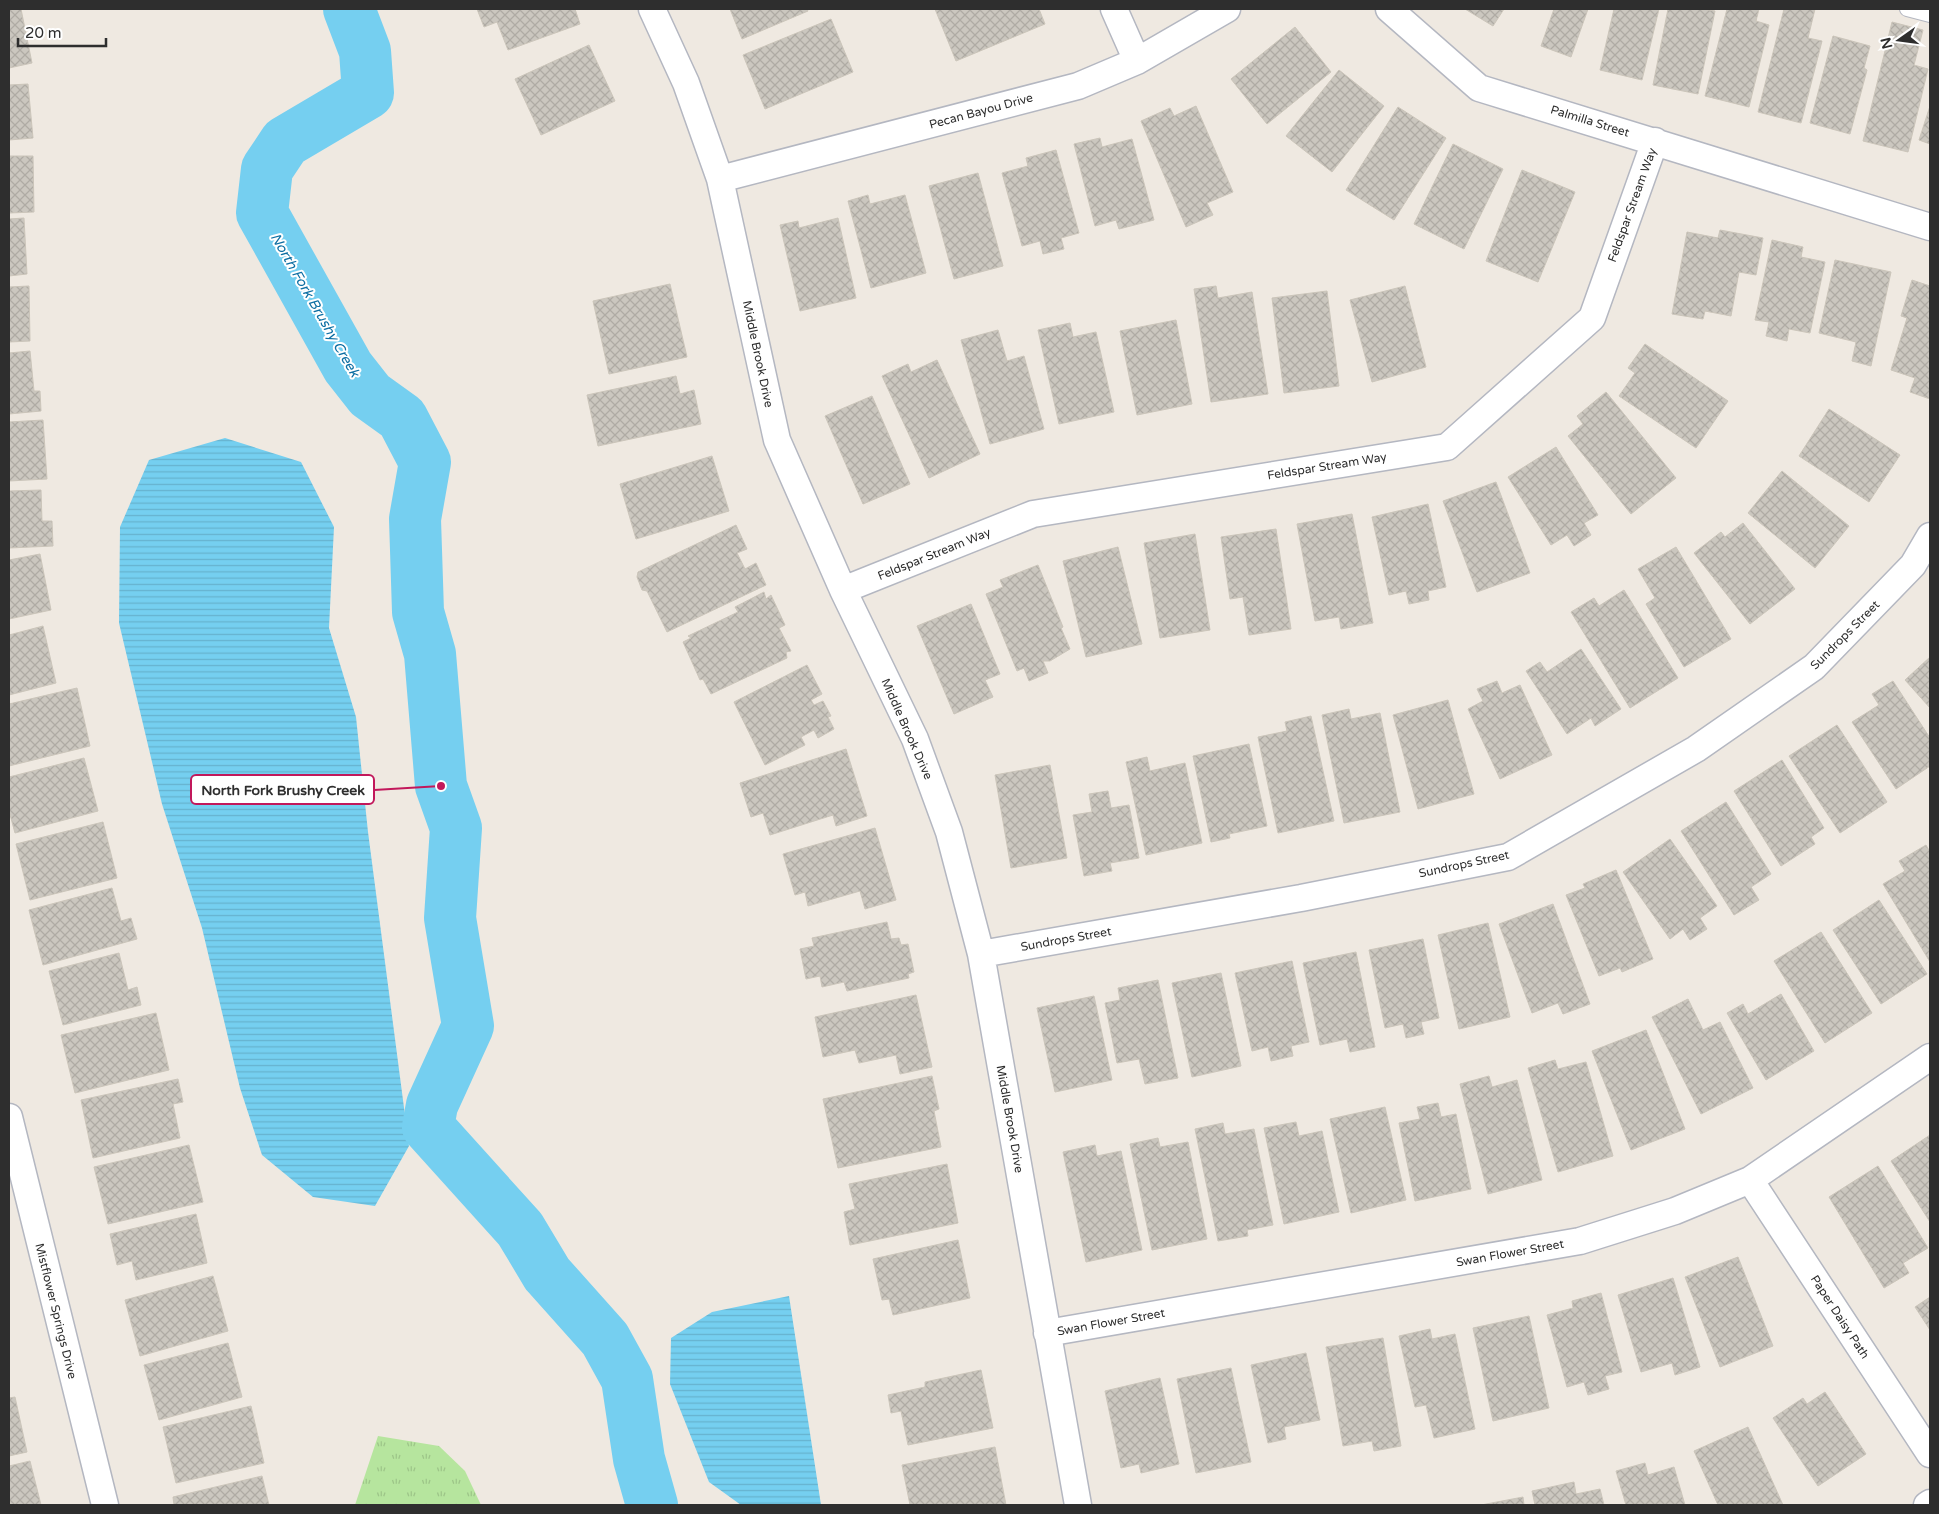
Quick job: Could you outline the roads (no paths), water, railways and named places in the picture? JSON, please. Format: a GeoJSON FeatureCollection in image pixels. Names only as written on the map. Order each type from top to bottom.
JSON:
{"type":"FeatureCollection","features":[{"type":"Feature","properties":{"kind":"street","name":"Middle Brook Drive"},"geometry":{"type":"LineString","coordinates":[[652,9],[686,83],[720,179],[777,440],[843,590],[915,739],[950,832],[981,954],[1078,1505]]}},
{"type":"Feature","properties":{"kind":"street"},"geometry":{"type":"LineString","coordinates":[[1114,9],[1137,61]]}},
{"type":"Feature","properties":{"kind":"street","name":"Pecan Bayou Drive"},"geometry":{"type":"LineString","coordinates":[[720,179],[1078,86],[1137,61],[1227,9]]}},
{"type":"Feature","properties":{"kind":"street","name":"Palmilla Street"},"geometry":{"type":"LineString","coordinates":[[1389,9],[1479,88],[1930,227]]}},
{"type":"Feature","properties":{"kind":"street","name":"Feldspar Stream Way"},"geometry":{"type":"LineString","coordinates":[[843,590],[1032,514],[1447,447],[1592,318],[1655,141]]}},
{"type":"Feature","properties":{"kind":"street","name":"Sundrops Street"},"geometry":{"type":"LineString","coordinates":[[981,954],[1301,898],[1508,857],[1696,749],[1814,667],[1913,566],[1930,536]]}},
{"type":"Feature","properties":{"kind":"street","name":"Swan Flower Street"},"geometry":{"type":"LineString","coordinates":[[1047,1333],[1580,1241],[1675,1210],[1750,1180],[1930,1057]]}},
{"type":"Feature","properties":{"kind":"street","name":"Mistflower Springs Drive"},"geometry":{"type":"LineString","coordinates":[[9,1117],[17,1190],[104,1505]]}},
{"type":"Feature","properties":{"kind":"street","name":"Paper Daisy Path"},"geometry":{"type":"LineString","coordinates":[[1750,1180],[1930,1454]]}},
{"type":"Feature","properties":{"kind":"lane"},"geometry":{"type":"LineString","coordinates":[[1907,9],[1930,15]]}},
{"type":"Feature","properties":{"kind":"water"},"geometry":{"type":"Polygon","coordinates":[[[225,438],[301,462],[334,527],[329,628],[356,717],[368,832],[409,1146],[375,1206],[313,1197],[262,1155],[240,1088],[202,928],[162,804],[119,623],[120,527],[149,460],[225,438]]]}},
{"type":"Feature","properties":{"kind":"water"},"geometry":{"type":"Polygon","coordinates":[[[789,1296],[821,1505],[741,1505],[709,1482],[670,1384],[671,1338],[712,1312],[789,1296]]]}},
{"type":"Feature","properties":{"kind":"waterway","name":"North Fork Brushy Creek"},"geometry":{"type":"LineString","coordinates":[[349,9],[365,51],[368,93],[285,142],[267,169],[262,213],[348,367],[370,395],[402,418],[425,462],[415,519],[418,612],[430,654],[441,786],[456,828],[450,918],[468,1026],[432,1105],[428,1127],[520,1229],[547,1274],[605,1339],[627,1379],[639,1459],[652,1505]]}},
{"type":"Feature","properties":{"kind":"place","name":"North Fork Brushy Creek"},"geometry":{"type":"Point","coordinates":[441,786]}}]}
